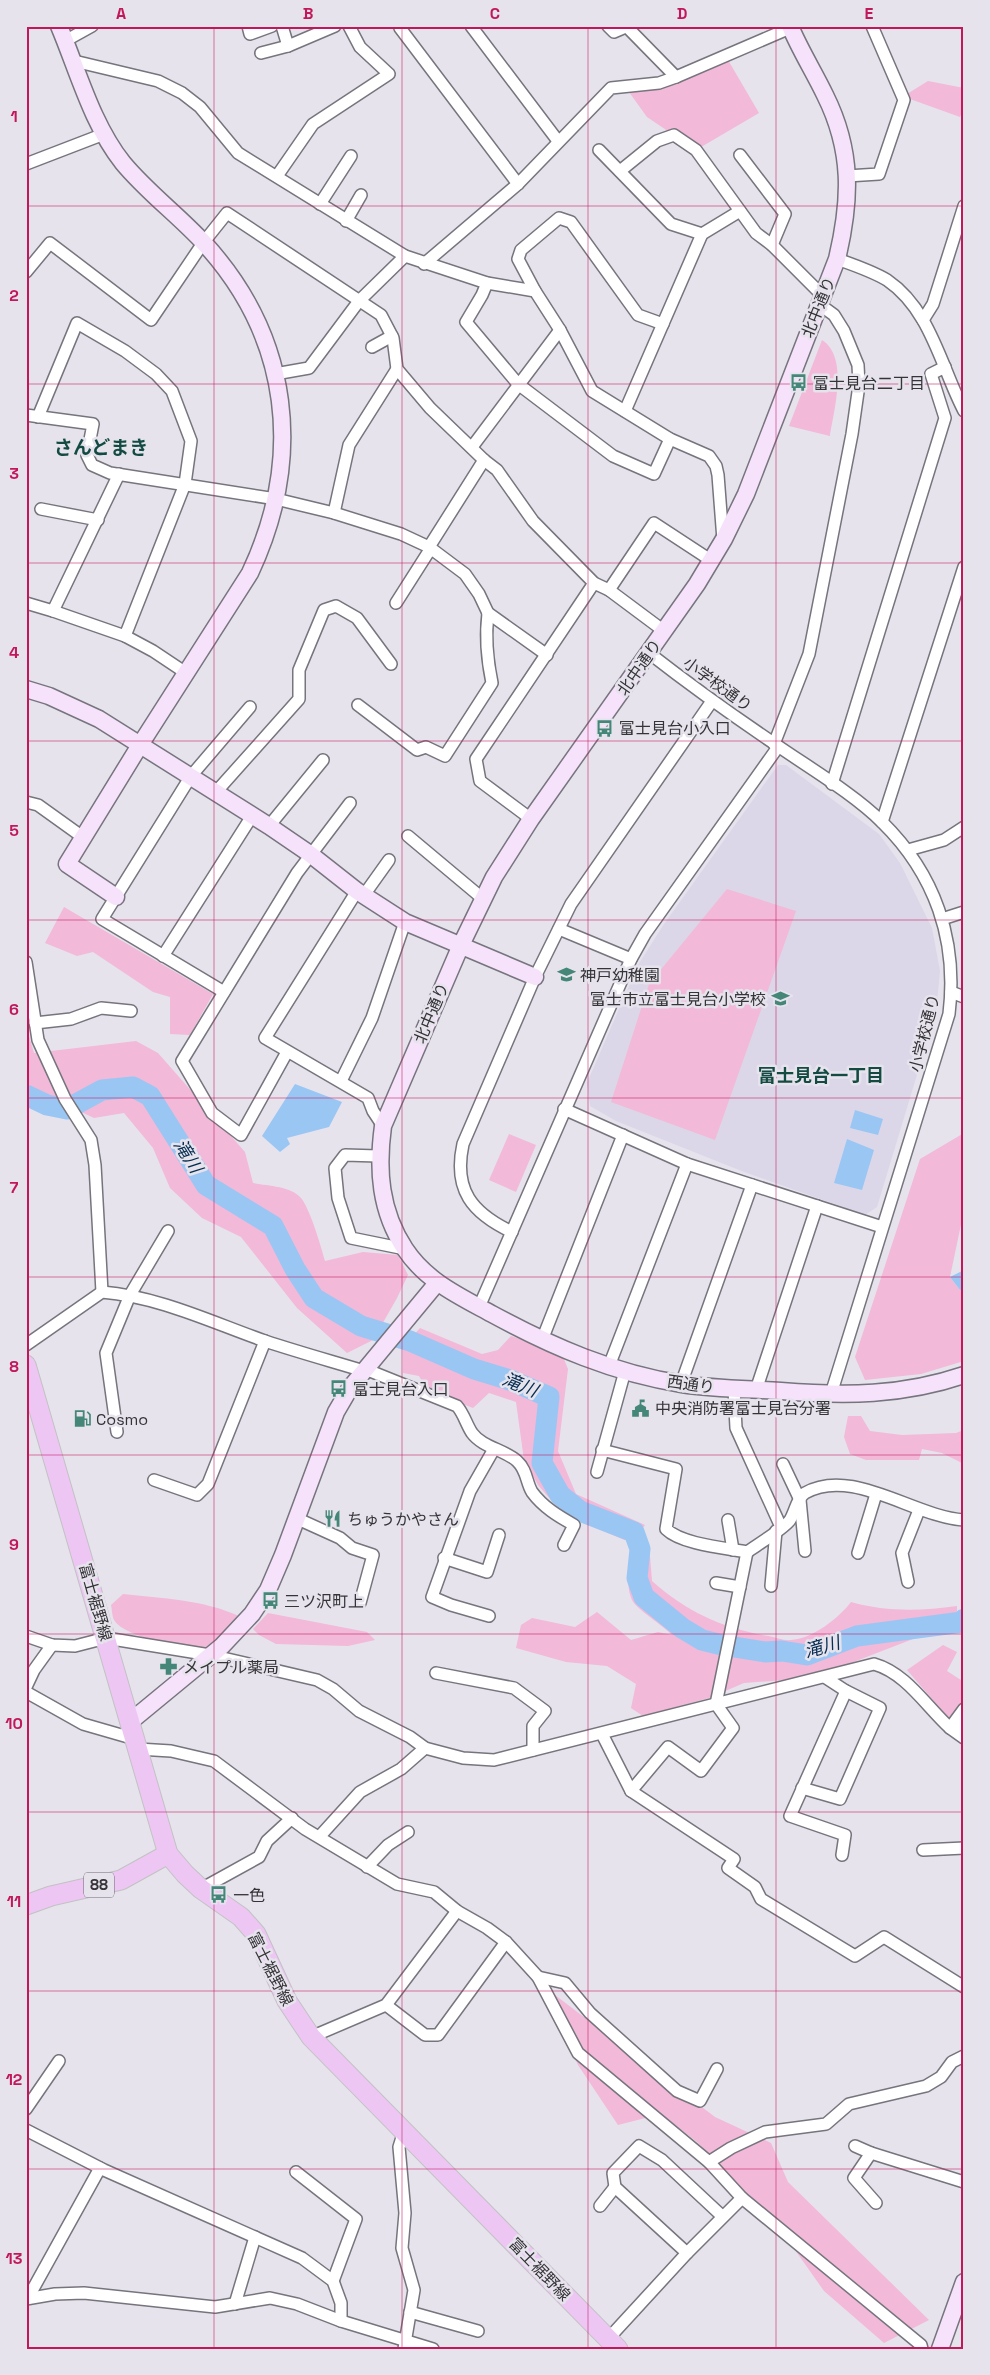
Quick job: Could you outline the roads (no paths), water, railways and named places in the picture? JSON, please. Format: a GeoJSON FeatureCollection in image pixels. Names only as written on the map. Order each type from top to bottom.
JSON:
{"type":"FeatureCollection","features":[{"type":"Feature","properties":{"kind":"main road","name":"富士裾野線"},"geometry":{"type":"LineString","coordinates":[[27,1368],[168,1854],[201,1889],[241,1917],[256,1934],[287,2001],[310,2037],[613,2344]]}},
{"type":"Feature","properties":{"kind":"main road","name":"88"},"geometry":{"type":"LineString","coordinates":[[26,1905],[51,1896],[121,1880],[168,1854]]}},
{"type":"Feature","properties":{"kind":"street"},"geometry":{"type":"LineString","coordinates":[[92,26],[62,34],[104,134],[123,163],[204,243],[243,293],[263,333],[275,374],[282,416],[282,451],[276,499],[261,548],[250,573],[140,745],[67,864],[116,897]]}},
{"type":"Feature","properties":{"kind":"street"},"geometry":{"type":"LineString","coordinates":[[248,26],[250,34],[272,26]]}},
{"type":"Feature","properties":{"kind":"street"},"geometry":{"type":"LineString","coordinates":[[282,26],[288,46]]}},
{"type":"Feature","properties":{"kind":"street"},"geometry":{"type":"LineString","coordinates":[[261,53],[288,46],[335,26]]}},
{"type":"Feature","properties":{"kind":"street"},"geometry":{"type":"LineString","coordinates":[[277,176],[314,124],[389,74],[360,47],[349,26]]}},
{"type":"Feature","properties":{"kind":"street"},"geometry":{"type":"LineString","coordinates":[[403,26],[400,28],[518,184]]}},
{"type":"Feature","properties":{"kind":"street"},"geometry":{"type":"LineString","coordinates":[[471,26],[558,141]]}},
{"type":"Feature","properties":{"kind":"street"},"geometry":{"type":"LineString","coordinates":[[608,26],[614,32],[628,26],[676,77]]}},
{"type":"Feature","properties":{"kind":"street"},"geometry":{"type":"LineString","coordinates":[[424,264],[518,184],[558,141],[612,88],[659,83],[790,27]]}},
{"type":"Feature","properties":{"kind":"street","name":"北中通り"},"geometry":{"type":"LineString","coordinates":[[437,1283],[418,1266],[405,1248],[393,1226],[384,1202],[378,1156],[383,1126],[482,898],[530,819],[649,653],[723,542],[746,494],[837,259],[845,224],[848,176],[842,137],[826,97],[790,27]]}},
{"type":"Feature","properties":{"kind":"street"},"geometry":{"type":"LineString","coordinates":[[848,176],[879,174],[904,100],[877,28]]}},
{"type":"Feature","properties":{"kind":"street"},"geometry":{"type":"LineString","coordinates":[[74,61],[158,81],[182,93],[200,107],[238,153],[404,256],[486,283],[536,291]]}},
{"type":"Feature","properties":{"kind":"street"},"geometry":{"type":"LineString","coordinates":[[27,160],[104,134]]}},
{"type":"Feature","properties":{"kind":"street"},"geometry":{"type":"LineString","coordinates":[[479,1307],[631,959],[645,934],[776,745],[809,654],[851,443],[860,385],[858,364],[844,331],[821,300],[772,245],[756,233],[696,150],[674,135],[657,141],[620,171]]}},
{"type":"Feature","properties":{"kind":"street"},"geometry":{"type":"LineString","coordinates":[[599,150],[672,224],[702,234]]}},
{"type":"Feature","properties":{"kind":"street"},"geometry":{"type":"LineString","coordinates":[[740,155],[785,214],[772,245]]}},
{"type":"Feature","properties":{"kind":"street"},"geometry":{"type":"LineString","coordinates":[[320,204],[351,156]]}},
{"type":"Feature","properties":{"kind":"street"},"geometry":{"type":"LineString","coordinates":[[346,221],[361,195]]}},
{"type":"Feature","properties":{"kind":"street"},"geometry":{"type":"LineString","coordinates":[[923,320],[934,304],[964,206]]}},
{"type":"Feature","properties":{"kind":"street"},"geometry":{"type":"LineString","coordinates":[[625,412],[702,234],[740,210]]}},
{"type":"Feature","properties":{"kind":"street"},"geometry":{"type":"LineString","coordinates":[[26,272],[50,243],[152,320],[204,243],[227,213],[381,315],[392,336],[397,370],[430,408],[497,470],[533,521],[594,583],[608,590],[664,631]]}},
{"type":"Feature","properties":{"kind":"street"},"geometry":{"type":"LineString","coordinates":[[663,324],[638,315],[571,222],[559,218],[521,250],[518,259],[560,330],[592,391],[670,439],[709,456],[716,466],[723,542]]}},
{"type":"Feature","properties":{"kind":"street"},"geometry":{"type":"LineString","coordinates":[[275,374],[309,368],[359,301],[404,256]]}},
{"type":"Feature","properties":{"kind":"street"},"geometry":{"type":"LineString","coordinates":[[837,259],[887,280],[910,302],[923,320],[964,411]]}},
{"type":"Feature","properties":{"kind":"street"},"geometry":{"type":"LineString","coordinates":[[486,283],[482,295],[466,322],[518,384],[613,456],[654,474],[670,439]]}},
{"type":"Feature","properties":{"kind":"street"},"geometry":{"type":"LineString","coordinates":[[125,636],[185,484],[191,441],[172,391],[156,374],[125,351],[77,324],[32,416],[93,424],[87,456],[92,465],[119,474],[185,484],[276,499],[334,513],[401,534],[430,548],[465,574],[479,594],[488,613],[486,654],[492,683],[445,756],[426,746],[417,750],[358,705]]}},
{"type":"Feature","properties":{"kind":"street"},"geometry":{"type":"LineString","coordinates":[[472,447],[560,330]]}},
{"type":"Feature","properties":{"kind":"street"},"geometry":{"type":"LineString","coordinates":[[372,347],[392,336]]}},
{"type":"Feature","properties":{"kind":"street"},"geometry":{"type":"LineString","coordinates":[[832,784],[945,418],[931,374],[945,367]]}},
{"type":"Feature","properties":{"kind":"street"},"geometry":{"type":"LineString","coordinates":[[334,513],[349,445],[397,370]]}},
{"type":"Feature","properties":{"kind":"street"},"geometry":{"type":"LineString","coordinates":[[396,603],[484,460]]}},
{"type":"Feature","properties":{"kind":"street"},"geometry":{"type":"LineString","coordinates":[[53,611],[119,474]]}},
{"type":"Feature","properties":{"kind":"street"},"geometry":{"type":"LineString","coordinates":[[41,509],[98,520]]}},
{"type":"Feature","properties":{"kind":"street"},"geometry":{"type":"LineString","coordinates":[[608,590],[654,523],[712,561]]}},
{"type":"Feature","properties":{"kind":"street"},"geometry":{"type":"LineString","coordinates":[[882,822],[964,568]]}},
{"type":"Feature","properties":{"kind":"street"},"geometry":{"type":"LineString","coordinates":[[530,819],[480,781],[476,759],[547,656],[594,583]]}},
{"type":"Feature","properties":{"kind":"street"},"geometry":{"type":"LineString","coordinates":[[26,603],[125,636],[153,651],[186,673]]}},
{"type":"Feature","properties":{"kind":"street"},"geometry":{"type":"LineString","coordinates":[[216,792],[299,699],[299,670],[324,610],[336,606],[358,618],[391,664]]}},
{"type":"Feature","properties":{"kind":"street"},"geometry":{"type":"LineString","coordinates":[[488,613],[547,656]]}},
{"type":"Feature","properties":{"kind":"street","name":"小学校通り"},"geometry":{"type":"LineString","coordinates":[[649,653],[712,702],[832,784],[882,822],[908,850],[922,871],[942,919],[949,954],[951,992],[943,1037],[831,1394]]}},
{"type":"Feature","properties":{"kind":"street"},"geometry":{"type":"LineString","coordinates":[[26,689],[49,696],[99,719],[269,826],[310,854],[361,893],[405,922],[434,936],[461,945],[535,977]]}},
{"type":"Feature","properties":{"kind":"street"},"geometry":{"type":"LineString","coordinates":[[512,1232],[479,1213],[470,1201],[462,1185],[460,1169],[460,1156],[463,1144],[535,977],[571,904],[712,702]]}},
{"type":"Feature","properties":{"kind":"street"},"geometry":{"type":"LineString","coordinates":[[224,992],[102,920],[191,776],[250,707]]}},
{"type":"Feature","properties":{"kind":"street"},"geometry":{"type":"LineString","coordinates":[[269,826],[324,760]]}},
{"type":"Feature","properties":{"kind":"street"},"geometry":{"type":"LineString","coordinates":[[26,802],[38,805],[84,838]]}},
{"type":"Feature","properties":{"kind":"street"},"geometry":{"type":"LineString","coordinates":[[287,1052],[241,1135],[212,1113],[182,1061],[310,854],[350,803]]}},
{"type":"Feature","properties":{"kind":"street"},"geometry":{"type":"LineString","coordinates":[[163,956],[252,816]]}},
{"type":"Feature","properties":{"kind":"street"},"geometry":{"type":"LineString","coordinates":[[908,850],[944,840],[964,827]]}},
{"type":"Feature","properties":{"kind":"street"},"geometry":{"type":"LineString","coordinates":[[408,836],[482,898]]}},
{"type":"Feature","properties":{"kind":"street"},"geometry":{"type":"LineString","coordinates":[[383,1126],[368,1098],[265,1038],[361,893],[389,860]]}},
{"type":"Feature","properties":{"kind":"street"},"geometry":{"type":"LineString","coordinates":[[942,919],[964,912]]}},
{"type":"Feature","properties":{"kind":"street"},"geometry":{"type":"LineString","coordinates":[[341,1082],[372,1018],[405,922]]}},
{"type":"Feature","properties":{"kind":"street"},"geometry":{"type":"LineString","coordinates":[[559,929],[631,959]]}},
{"type":"Feature","properties":{"kind":"street"},"geometry":{"type":"LineString","coordinates":[[26,962],[38,1040],[65,1098],[91,1140],[95,1165],[102,1292]]}},
{"type":"Feature","properties":{"kind":"street"},"geometry":{"type":"LineString","coordinates":[[951,992],[964,997]]}},
{"type":"Feature","properties":{"kind":"street"},"geometry":{"type":"LineString","coordinates":[[35,1023],[71,1019],[101,1008],[131,1011]]}},
{"type":"Feature","properties":{"kind":"street"},"geometry":{"type":"LineString","coordinates":[[564,1109],[687,1164],[882,1227]]}},
{"type":"Feature","properties":{"kind":"street"},"geometry":{"type":"LineString","coordinates":[[542,1340],[622,1135]]}},
{"type":"Feature","properties":{"kind":"street"},"geometry":{"type":"LineString","coordinates":[[378,1156],[345,1155],[335,1168],[338,1198],[351,1238],[405,1248]]}},
{"type":"Feature","properties":{"kind":"street"},"geometry":{"type":"LineString","coordinates":[[598,1472],[617,1368],[687,1164]]}},
{"type":"Feature","properties":{"kind":"street"},"geometry":{"type":"LineString","coordinates":[[681,1384],[752,1185]]}},
{"type":"Feature","properties":{"kind":"street"},"geometry":{"type":"LineString","coordinates":[[756,1390],[817,1206]]}},
{"type":"Feature","properties":{"kind":"street"},"geometry":{"type":"LineString","coordinates":[[117,1432],[106,1354],[130,1295],[168,1231]]}},
{"type":"Feature","properties":{"kind":"street"},"geometry":{"type":"LineString","coordinates":[[130,1721],[210,1655],[252,1614],[268,1590],[298,1519],[336,1412],[366,1368],[437,1283]]}},
{"type":"Feature","properties":{"kind":"street","name":"西通り"},"geometry":{"type":"LineString","coordinates":[[437,1283],[479,1307],[574,1355],[681,1384],[734,1389],[866,1395],[903,1391],[964,1376]]}},
{"type":"Feature","properties":{"kind":"street"},"geometry":{"type":"LineString","coordinates":[[26,1345],[102,1292],[130,1295],[176,1308],[264,1340],[366,1368],[457,1406],[464,1414],[472,1433],[494,1449],[516,1461],[526,1473],[531,1490],[541,1502],[574,1525],[564,1544]]}},
{"type":"Feature","properties":{"kind":"street"},"geometry":{"type":"LineString","coordinates":[[154,1480],[198,1495],[208,1484],[264,1340]]}},
{"type":"Feature","properties":{"kind":"street"},"geometry":{"type":"LineString","coordinates":[[734,1389],[736,1428],[779,1529],[771,1586]]}},
{"type":"Feature","properties":{"kind":"street"},"geometry":{"type":"LineString","coordinates":[[489,1616],[451,1605],[432,1597],[444,1558],[470,1492],[494,1449]]}},
{"type":"Feature","properties":{"kind":"street"},"geometry":{"type":"LineString","coordinates":[[602,1450],[676,1469],[666,1530],[674,1537],[747,1552]]}},
{"type":"Feature","properties":{"kind":"street"},"geometry":{"type":"LineString","coordinates":[[783,1464],[800,1500],[805,1551]]}},
{"type":"Feature","properties":{"kind":"street"},"geometry":{"type":"LineString","coordinates":[[631,1791],[668,1747],[701,1771],[733,1728],[716,1704],[747,1552],[789,1522],[802,1495],[820,1486],[860,1488],[948,1519],[964,1520]]}},
{"type":"Feature","properties":{"kind":"street"},"geometry":{"type":"LineString","coordinates":[[858,1553],[876,1494]]}},
{"type":"Feature","properties":{"kind":"street"},"geometry":{"type":"LineString","coordinates":[[908,1582],[902,1553],[919,1510]]}},
{"type":"Feature","properties":{"kind":"street"},"geometry":{"type":"LineString","coordinates":[[298,1519],[340,1538],[352,1548],[373,1555],[360,1603]]}},
{"type":"Feature","properties":{"kind":"street"},"geometry":{"type":"LineString","coordinates":[[728,1520],[733,1550]]}},
{"type":"Feature","properties":{"kind":"street"},"geometry":{"type":"LineString","coordinates":[[444,1558],[487,1572],[499,1535]]}},
{"type":"Feature","properties":{"kind":"street"},"geometry":{"type":"LineString","coordinates":[[716,1583],[740,1587]]}},
{"type":"Feature","properties":{"kind":"street"},"geometry":{"type":"LineString","coordinates":[[26,1636],[52,1645],[75,1646],[106,1638],[210,1655],[317,1680],[333,1689],[359,1711],[410,1737],[425,1748],[463,1758],[494,1760],[826,1678],[857,1667],[874,1664],[889,1668],[950,1728],[964,1738]]}},
{"type":"Feature","properties":{"kind":"street"},"geometry":{"type":"LineString","coordinates":[[26,1687],[34,1670],[52,1645]]}},
{"type":"Feature","properties":{"kind":"street"},"geometry":{"type":"LineString","coordinates":[[436,1673],[514,1688],[545,1711],[533,1726],[533,1750]]}},
{"type":"Feature","properties":{"kind":"street"},"geometry":{"type":"LineString","coordinates":[[802,1788],[840,1799],[880,1708],[846,1691],[826,1678]]}},
{"type":"Feature","properties":{"kind":"street"},"geometry":{"type":"LineString","coordinates":[[842,1855],[846,1835],[790,1816],[846,1691]]}},
{"type":"Feature","properties":{"kind":"street"},"geometry":{"type":"LineString","coordinates":[[26,1692],[83,1724],[137,1744],[214,1761],[305,1829],[320,1836],[367,1867],[397,1884],[434,1892],[457,1911],[487,1928],[506,1942],[538,1977],[578,2053],[709,2162],[742,2198],[921,2346],[922,2349]]}},
{"type":"Feature","properties":{"kind":"street"},"geometry":{"type":"LineString","coordinates":[[950,1728],[964,1709]]}},
{"type":"Feature","properties":{"kind":"street"},"geometry":{"type":"LineString","coordinates":[[950,1728],[964,1727]]}},
{"type":"Feature","properties":{"kind":"street"},"geometry":{"type":"LineString","coordinates":[[602,1734],[631,1791],[734,1859],[728,1868],[755,1887],[761,1899],[856,1956],[884,1937],[964,1987]]}},
{"type":"Feature","properties":{"kind":"street"},"geometry":{"type":"LineString","coordinates":[[320,1836],[360,1792],[401,1769],[425,1748]]}},
{"type":"Feature","properties":{"kind":"street"},"geometry":{"type":"LineString","coordinates":[[201,1889],[259,1857],[267,1841],[292,1818]]}},
{"type":"Feature","properties":{"kind":"street"},"geometry":{"type":"LineString","coordinates":[[367,1867],[388,1845],[408,1832]]}},
{"type":"Feature","properties":{"kind":"street"},"geometry":{"type":"LineString","coordinates":[[923,1850],[964,1848]]}},
{"type":"Feature","properties":{"kind":"street"},"geometry":{"type":"LineString","coordinates":[[310,2037],[386,2005],[457,1911]]}},
{"type":"Feature","properties":{"kind":"street"},"geometry":{"type":"LineString","coordinates":[[386,2005],[425,2035],[438,2035],[506,1942]]}},
{"type":"Feature","properties":{"kind":"street"},"geometry":{"type":"LineString","coordinates":[[538,1977],[565,1983],[590,2013],[677,2091],[700,2101],[717,2069]]}},
{"type":"Feature","properties":{"kind":"street"},"geometry":{"type":"LineString","coordinates":[[709,2162],[731,2148],[766,2132],[826,2124],[849,2104],[926,2086],[941,2077],[952,2062],[964,2056]]}},
{"type":"Feature","properties":{"kind":"street"},"geometry":{"type":"LineString","coordinates":[[26,2109],[59,2061]]}},
{"type":"Feature","properties":{"kind":"street"},"geometry":{"type":"LineString","coordinates":[[26,2130],[100,2168],[302,2258],[333,2281],[341,2304],[341,2321]]}},
{"type":"Feature","properties":{"kind":"street"},"geometry":{"type":"LineString","coordinates":[[404,2131],[399,2147],[405,2213],[402,2248],[414,2290],[404,2344]]}},
{"type":"Feature","properties":{"kind":"street"},"geometry":{"type":"LineString","coordinates":[[687,2253],[615,2187],[613,2173],[639,2146],[662,2160],[722,2216]]}},
{"type":"Feature","properties":{"kind":"street"},"geometry":{"type":"LineString","coordinates":[[855,2146],[871,2153],[964,2182]]}},
{"type":"Feature","properties":{"kind":"street"},"geometry":{"type":"LineString","coordinates":[[871,2153],[854,2178],[876,2203]]}},
{"type":"Feature","properties":{"kind":"street"},"geometry":{"type":"LineString","coordinates":[[27,2298],[100,2168]]}},
{"type":"Feature","properties":{"kind":"street"},"geometry":{"type":"LineString","coordinates":[[296,2172],[356,2219],[333,2281]]}},
{"type":"Feature","properties":{"kind":"street"},"geometry":{"type":"LineString","coordinates":[[600,2206],[615,2187]]}},
{"type":"Feature","properties":{"kind":"street"},"geometry":{"type":"LineString","coordinates":[[613,2344],[687,2253],[742,2198]]}},
{"type":"Feature","properties":{"kind":"street"},"geometry":{"type":"LineString","coordinates":[[236,2304],[255,2237]]}},
{"type":"Feature","properties":{"kind":"street"},"geometry":{"type":"LineString","coordinates":[[940,2349],[964,2282]]}},
{"type":"Feature","properties":{"kind":"street"},"geometry":{"type":"LineString","coordinates":[[27,2298],[55,2294],[84,2293],[215,2307],[270,2298],[297,2304],[404,2344],[433,2349]]}},
{"type":"Feature","properties":{"kind":"street"},"geometry":{"type":"LineString","coordinates":[[410,2312],[478,2332]]}},
{"type":"Feature","properties":{"kind":"water"},"geometry":{"type":"Polygon","coordinates":[[[295,1084],[342,1102],[329,1127],[287,1138],[290,1144],[280,1152],[262,1136],[295,1084]]]}},
{"type":"Feature","properties":{"kind":"water"},"geometry":{"type":"Polygon","coordinates":[[[855,1110],[883,1119],[878,1135],[850,1128],[855,1110]]]}},
{"type":"Feature","properties":{"kind":"water"},"geometry":{"type":"Polygon","coordinates":[[[847,1139],[874,1150],[862,1190],[834,1183],[847,1139]]]}},
{"type":"Feature","properties":{"kind":"water"},"geometry":{"type":"Polygon","coordinates":[[[964,1270],[964,1295],[950,1277],[964,1270]]]}},
{"type":"Feature","properties":{"kind":"waterway","name":"滝川"},"geometry":{"type":"LineString","coordinates":[[26,1095],[47,1105],[67,1109],[102,1090],[133,1087],[150,1096],[206,1185],[273,1226],[295,1269],[314,1298],[361,1326],[410,1341],[474,1369],[510,1380],[549,1397],[542,1463],[560,1495],[580,1511],[634,1532],[640,1549],[637,1578],[644,1597],[682,1628],[702,1640],[765,1652],[782,1651],[807,1655],[857,1636],[962,1622],[964,1619]]}},
{"type":"Feature","properties":{"kind":"place","name":"富士見台二丁目"},"geometry":{"type":"Point","coordinates":[799,383]}},
{"type":"Feature","properties":{"kind":"place","name":"富士見台小入口"},"geometry":{"type":"Point","coordinates":[605,728]}},
{"type":"Feature","properties":{"kind":"place","name":"神戸幼稚園"},"geometry":{"type":"Point","coordinates":[566,975]}},
{"type":"Feature","properties":{"kind":"place","name":"富士市立富士見台小学校"},"geometry":{"type":"Point","coordinates":[780,999]}},
{"type":"Feature","properties":{"kind":"place","name":"富士見台入口"},"geometry":{"type":"Point","coordinates":[339,1389]}},
{"type":"Feature","properties":{"kind":"place","name":"中央消防署富士見台分署"},"geometry":{"type":"Point","coordinates":[641,1408]}},
{"type":"Feature","properties":{"kind":"place","name":"Cosmo"},"geometry":{"type":"Point","coordinates":[82,1419]}},
{"type":"Feature","properties":{"kind":"place","name":"ちゅうかやさん"},"geometry":{"type":"Point","coordinates":[333,1519]}},
{"type":"Feature","properties":{"kind":"place","name":"三ツ沢町上"},"geometry":{"type":"Point","coordinates":[270,1601]}},
{"type":"Feature","properties":{"kind":"place","name":"メイプル薬局"},"geometry":{"type":"Point","coordinates":[169,1667]}},
{"type":"Feature","properties":{"kind":"place","name":"一色"},"geometry":{"type":"Point","coordinates":[219,1895]}},
{"type":"Feature","properties":{"kind":"district","name":"さんどまき"},"geometry":{"type":"Point","coordinates":[101,447]}},
{"type":"Feature","properties":{"kind":"district","name":"富士見台一丁目"},"geometry":{"type":"Point","coordinates":[821,1076]}}]}
